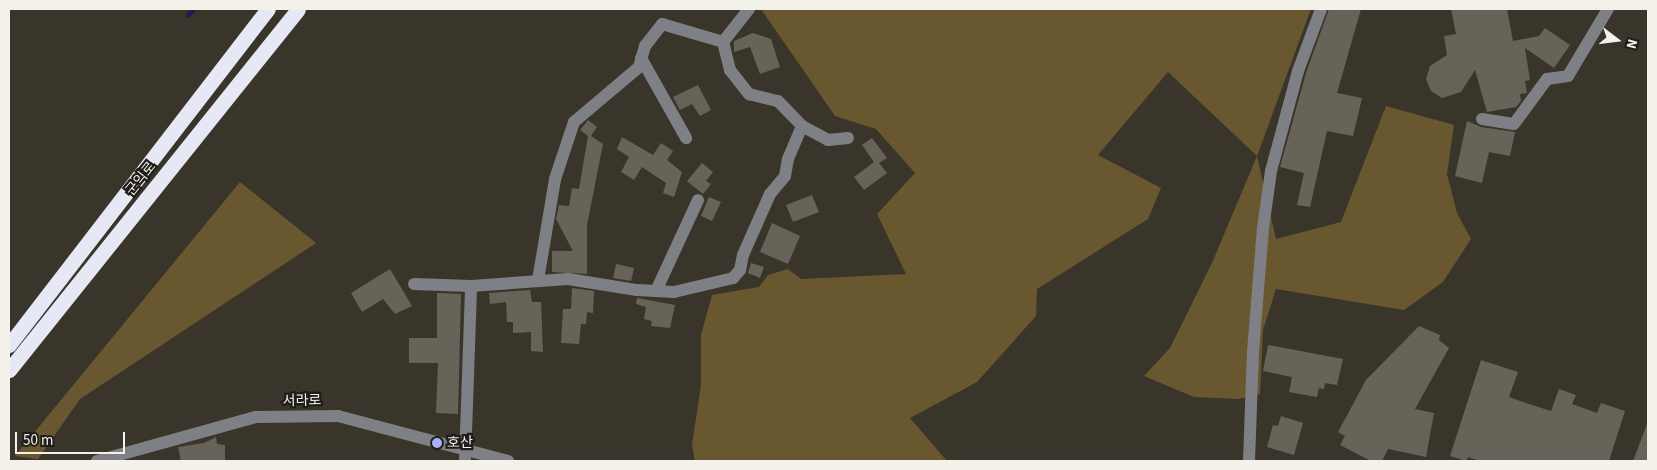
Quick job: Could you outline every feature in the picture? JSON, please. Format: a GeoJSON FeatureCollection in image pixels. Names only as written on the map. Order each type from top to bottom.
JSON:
{"type":"FeatureCollection","features":[{"type":"Feature","properties":{"kind":"highway","name":"군익로"},"geometry":{"type":"LineString","coordinates":[[9,345],[268,9]]}},
{"type":"Feature","properties":{"kind":"highway","name":"군익로"},"geometry":{"type":"LineString","coordinates":[[9,370],[298,9]]}},
{"type":"Feature","properties":{"kind":"street"},"geometry":{"type":"LineString","coordinates":[[723,42],[749,9]]}},
{"type":"Feature","properties":{"kind":"street"},"geometry":{"type":"LineString","coordinates":[[1249,461],[1253,352],[1271,171],[1298,71],[1321,9]]}},
{"type":"Feature","properties":{"kind":"street"},"geometry":{"type":"LineString","coordinates":[[1482,119],[1514,124],[1547,78],[1568,76],[1608,9]]}},
{"type":"Feature","properties":{"kind":"street"},"geometry":{"type":"LineString","coordinates":[[538,280],[555,179],[574,122],[639,67],[645,46],[662,24],[723,42]]}},
{"type":"Feature","properties":{"kind":"street"},"geometry":{"type":"LineString","coordinates":[[723,42],[730,70],[749,94],[778,101],[802,126],[828,140],[848,138]]}},
{"type":"Feature","properties":{"kind":"street"},"geometry":{"type":"LineString","coordinates":[[641,58],[686,138]]}},
{"type":"Feature","properties":{"kind":"street"},"geometry":{"type":"LineString","coordinates":[[414,284],[471,286],[568,279],[674,292],[733,278],[740,270],[743,256],[770,194],[784,176],[788,159],[802,126]]}},
{"type":"Feature","properties":{"kind":"street"},"geometry":{"type":"LineString","coordinates":[[656,291],[698,200]]}},
{"type":"Feature","properties":{"kind":"street"},"geometry":{"type":"LineString","coordinates":[[464,461],[471,286]]}},
{"type":"Feature","properties":{"kind":"street","name":"서라로"},"geometry":{"type":"LineString","coordinates":[[98,461],[256,417],[338,416],[466,448],[508,461]]}},
{"type":"Feature","properties":{"kind":"shaded area"},"geometry":{"type":"Polygon","coordinates":[[[761,9],[1311,9],[1257,156],[1168,72],[1098,155],[1161,188],[1148,219],[1037,289],[1036,316],[977,382],[910,418],[947,461],[695,461],[692,445],[701,385],[701,335],[712,295],[759,287],[768,275],[788,269],[801,279],[906,274],[877,214],[915,173],[876,129],[835,116],[761,9]]]}},
{"type":"Feature","properties":{"kind":"shaded area"},"geometry":{"type":"Polygon","coordinates":[[[1386,106],[1454,125],[1447,174],[1457,213],[1471,239],[1443,282],[1404,310],[1276,289],[1263,330],[1260,394],[1238,399],[1194,397],[1144,376],[1170,348],[1212,263],[1257,156],[1276,239],[1341,222],[1386,106]]]}},
{"type":"Feature","properties":{"kind":"shaded area"},"geometry":{"type":"Polygon","coordinates":[[[240,182],[316,243],[80,399],[38,459],[15,456],[240,182]]]}},
{"type":"Feature","properties":{"kind":"building"},"geometry":{"type":"Polygon","coordinates":[[[1329,9],[1361,9],[1337,93],[1362,98],[1353,136],[1327,131],[1310,207],[1297,205],[1304,173],[1280,167],[1306,73],[1329,9]]]}},
{"type":"Feature","properties":{"kind":"building"},"geometry":{"type":"Polygon","coordinates":[[[1451,9],[1507,9],[1513,41],[1539,36],[1545,28],[1570,45],[1554,68],[1525,48],[1530,80],[1525,81],[1527,93],[1520,94],[1521,101],[1516,107],[1487,112],[1475,70],[1461,92],[1442,98],[1431,91],[1426,79],[1430,66],[1447,55],[1444,36],[1456,34],[1451,9]]]}},
{"type":"Feature","properties":{"kind":"building"},"geometry":{"type":"Polygon","coordinates":[[[753,33],[771,39],[780,67],[760,74],[750,47],[734,52],[734,41],[753,33]]]}},
{"type":"Feature","properties":{"kind":"building"},"geometry":{"type":"Polygon","coordinates":[[[698,85],[711,110],[700,116],[692,104],[680,110],[673,97],[698,85]]]}},
{"type":"Feature","properties":{"kind":"building"},"geometry":{"type":"Polygon","coordinates":[[[588,120],[597,127],[591,136],[603,144],[587,225],[587,274],[552,272],[552,251],[573,251],[556,219],[559,205],[569,206],[572,188],[579,189],[588,136],[580,130],[588,120]]]}},
{"type":"Feature","properties":{"kind":"building"},"geometry":{"type":"Polygon","coordinates":[[[1467,121],[1481,127],[1515,132],[1510,156],[1489,152],[1482,183],[1455,176],[1467,121]]]}},
{"type":"Feature","properties":{"kind":"building"},"geometry":{"type":"Polygon","coordinates":[[[622,137],[653,155],[661,143],[673,151],[667,160],[682,172],[674,197],[663,193],[666,183],[642,167],[634,180],[621,172],[629,157],[617,149],[622,137]]]}},
{"type":"Feature","properties":{"kind":"building"},"geometry":{"type":"Polygon","coordinates":[[[872,138],[887,158],[879,163],[887,173],[864,190],[854,177],[874,162],[862,145],[872,138]]]}},
{"type":"Feature","properties":{"kind":"building"},"geometry":{"type":"Polygon","coordinates":[[[702,163],[713,172],[706,181],[711,184],[703,194],[687,181],[702,163]]]}},
{"type":"Feature","properties":{"kind":"building"},"geometry":{"type":"Polygon","coordinates":[[[812,195],[819,212],[793,222],[786,205],[812,195]]]}},
{"type":"Feature","properties":{"kind":"building"},"geometry":{"type":"Polygon","coordinates":[[[709,197],[721,202],[712,221],[701,216],[709,197]]]}},
{"type":"Feature","properties":{"kind":"building"},"geometry":{"type":"Polygon","coordinates":[[[772,223],[800,236],[788,264],[760,252],[772,223]]]}},
{"type":"Feature","properties":{"kind":"building"},"geometry":{"type":"Polygon","coordinates":[[[751,263],[764,267],[760,278],[748,273],[751,263]]]}},
{"type":"Feature","properties":{"kind":"building"},"geometry":{"type":"Polygon","coordinates":[[[616,264],[634,268],[631,281],[613,278],[616,264]]]}},
{"type":"Feature","properties":{"kind":"building"},"geometry":{"type":"Polygon","coordinates":[[[390,269],[412,306],[395,314],[383,299],[362,312],[351,293],[390,269]]]}},
{"type":"Feature","properties":{"kind":"building"},"geometry":{"type":"Polygon","coordinates":[[[572,288],[594,291],[593,313],[587,312],[586,324],[581,324],[579,344],[561,343],[563,309],[571,309],[572,288]]]}},
{"type":"Feature","properties":{"kind":"building"},"geometry":{"type":"Polygon","coordinates":[[[530,290],[532,302],[541,302],[543,352],[531,351],[531,332],[513,333],[513,322],[507,322],[506,302],[490,304],[489,293],[530,290]]]}},
{"type":"Feature","properties":{"kind":"building"},"geometry":{"type":"Polygon","coordinates":[[[437,293],[461,294],[458,414],[436,413],[438,363],[409,363],[409,338],[437,338],[437,293]]]}},
{"type":"Feature","properties":{"kind":"building"},"geometry":{"type":"Polygon","coordinates":[[[637,298],[675,305],[670,328],[651,326],[652,321],[644,319],[646,307],[636,304],[637,298]]]}},
{"type":"Feature","properties":{"kind":"building"},"geometry":{"type":"Polygon","coordinates":[[[1419,326],[1440,335],[1439,340],[1449,348],[1415,409],[1434,413],[1426,457],[1388,449],[1382,461],[1371,461],[1340,445],[1345,436],[1338,432],[1366,380],[1419,326]]]}},
{"type":"Feature","properties":{"kind":"building"},"geometry":{"type":"Polygon","coordinates":[[[1268,345],[1343,359],[1337,385],[1325,383],[1324,389],[1319,388],[1317,397],[1289,392],[1292,377],[1263,371],[1268,345]]]}},
{"type":"Feature","properties":{"kind":"building"},"geometry":{"type":"Polygon","coordinates":[[[1481,360],[1518,372],[1509,397],[1551,411],[1559,389],[1576,395],[1572,404],[1597,413],[1601,403],[1625,411],[1609,461],[1480,461],[1468,457],[1466,461],[1450,456],[1481,360]]]}},
{"type":"Feature","properties":{"kind":"building"},"geometry":{"type":"Polygon","coordinates":[[[1281,416],[1303,423],[1294,455],[1267,447],[1273,425],[1278,426],[1281,416]]]}},
{"type":"Feature","properties":{"kind":"building"},"geometry":{"type":"Polygon","coordinates":[[[1647,424],[1648,461],[1633,461],[1647,424]]]}},
{"type":"Feature","properties":{"kind":"building"},"geometry":{"type":"Polygon","coordinates":[[[216,437],[217,444],[225,445],[225,461],[181,461],[178,447],[204,443],[216,437]]]}},
{"type":"Feature","properties":{"kind":"waterway"},"geometry":{"type":"LineString","coordinates":[[188,15],[193,9]]}},
{"type":"Feature","properties":{"kind":"place","name":"호산"},"geometry":{"type":"Point","coordinates":[437,443]}}]}
